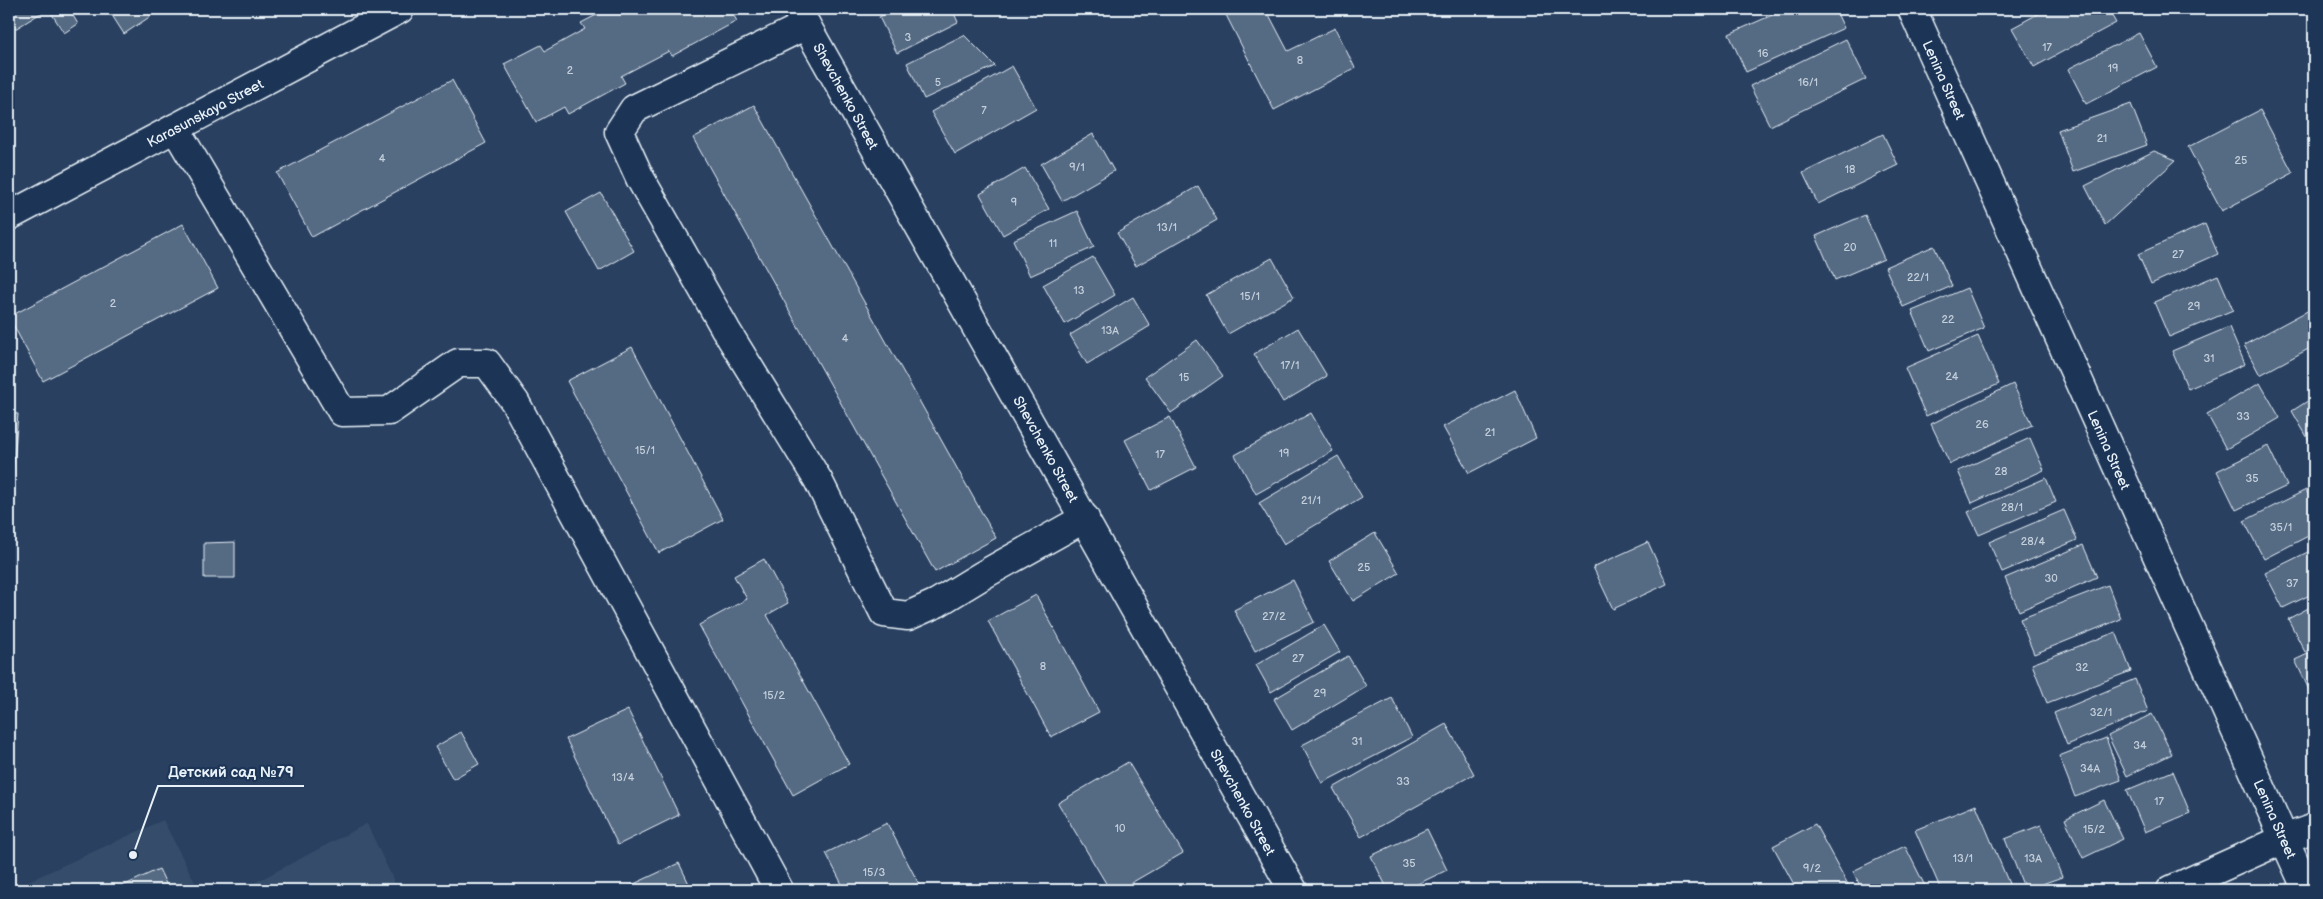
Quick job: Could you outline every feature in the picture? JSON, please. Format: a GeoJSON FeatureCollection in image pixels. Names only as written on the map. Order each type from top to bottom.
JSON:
{"type":"FeatureCollection","features":[{"type":"Feature","properties":{"kind":"street","name":"Karasunskaya Street"},"geometry":{"type":"LineString","coordinates":[[9,216],[400,9]]}},
{"type":"Feature","properties":{"kind":"street","name":"Lenina Street"},"geometry":{"type":"LineString","coordinates":[[1912,9],[2307,890]]}},
{"type":"Feature","properties":{"kind":"street"},"geometry":{"type":"LineString","coordinates":[[802,17],[634,109],[619,132],[640,178],[726,330],[818,480],[884,613],[908,616],[937,603],[983,574],[1084,518]]}},
{"type":"Feature","properties":{"kind":"street","name":"Shevchenko Street"},"geometry":{"type":"LineString","coordinates":[[802,17],[1293,890]]}},
{"type":"Feature","properties":{"kind":"street"},"geometry":{"type":"LineString","coordinates":[[175,128],[342,412],[388,411],[458,363],[487,363],[515,402],[780,890]]}},
{"type":"Feature","properties":{"kind":"street"},"geometry":{"type":"LineString","coordinates":[[2172,890],[2314,828]]}},
{"type":"Feature","properties":{"kind":"shaded area"},"geometry":{"type":"Polygon","coordinates":[[[163,820],[199,890],[9,890],[163,820]]]}},
{"type":"Feature","properties":{"kind":"shaded area"},"geometry":{"type":"Polygon","coordinates":[[[366,824],[398,890],[241,890],[366,824]]]}},
{"type":"Feature","properties":{"kind":"building"},"geometry":{"type":"Polygon","coordinates":[[[9,9],[38,9],[41,13],[15,29],[9,20],[9,9]]]}},
{"type":"Feature","properties":{"kind":"building"},"geometry":{"type":"Polygon","coordinates":[[[54,9],[69,9],[78,24],[64,33],[50,11],[54,9]]]}},
{"type":"Feature","properties":{"kind":"building"},"geometry":{"type":"Polygon","coordinates":[[[108,9],[146,9],[151,16],[124,34],[108,9]]]}},
{"type":"Feature","properties":{"kind":"building"},"geometry":{"type":"Polygon","coordinates":[[[608,9],[748,9],[734,16],[737,21],[672,56],[669,51],[621,76],[625,83],[568,114],[564,107],[536,122],[504,64],[541,45],[545,51],[585,29],[581,23],[608,9]]]}},
{"type":"Feature","properties":{"kind":"building"},"geometry":{"type":"Polygon","coordinates":[[[895,9],[952,9],[958,22],[897,53],[879,17],[895,9]]]}},
{"type":"Feature","properties":{"kind":"building"},"geometry":{"type":"Polygon","coordinates":[[[1223,9],[1266,9],[1288,51],[1335,28],[1355,68],[1274,110],[1223,9]]]}},
{"type":"Feature","properties":{"kind":"building"},"geometry":{"type":"Polygon","coordinates":[[[1786,9],[1835,9],[1844,28],[1746,72],[1729,34],[1786,9]]]}},
{"type":"Feature","properties":{"kind":"building"},"geometry":{"type":"Polygon","coordinates":[[[2047,9],[2108,9],[2116,23],[2034,67],[2012,28],[2047,9]]]}},
{"type":"Feature","properties":{"kind":"building"},"geometry":{"type":"Polygon","coordinates":[[[2139,33],[2157,67],[2086,104],[2068,69],[2139,33]]]}},
{"type":"Feature","properties":{"kind":"building"},"geometry":{"type":"Polygon","coordinates":[[[964,35],[995,66],[924,99],[907,63],[964,35]]]}},
{"type":"Feature","properties":{"kind":"building"},"geometry":{"type":"Polygon","coordinates":[[[1846,39],[1866,79],[1770,126],[1750,86],[1846,39]]]}},
{"type":"Feature","properties":{"kind":"building"},"geometry":{"type":"Polygon","coordinates":[[[1012,66],[1036,108],[955,154],[931,112],[1012,66]]]}},
{"type":"Feature","properties":{"kind":"building"},"geometry":{"type":"Polygon","coordinates":[[[452,80],[486,143],[312,237],[277,173],[452,80]]]}},
{"type":"Feature","properties":{"kind":"building"},"geometry":{"type":"Polygon","coordinates":[[[2131,104],[2147,145],[2073,172],[2058,130],[2131,104]]]}},
{"type":"Feature","properties":{"kind":"building"},"geometry":{"type":"Polygon","coordinates":[[[754,105],[996,538],[935,572],[693,138],[754,105]]]}},
{"type":"Feature","properties":{"kind":"building"},"geometry":{"type":"Polygon","coordinates":[[[2260,110],[2293,173],[2222,211],[2188,147],[2260,110]]]}},
{"type":"Feature","properties":{"kind":"building"},"geometry":{"type":"Polygon","coordinates":[[[1093,134],[1114,171],[1062,201],[1041,164],[1093,134]]]}},
{"type":"Feature","properties":{"kind":"building"},"geometry":{"type":"Polygon","coordinates":[[[1883,134],[1898,165],[1818,204],[1803,173],[1883,134]]]}},
{"type":"Feature","properties":{"kind":"building"},"geometry":{"type":"Polygon","coordinates":[[[2154,151],[2176,160],[2105,225],[2085,186],[2154,151]]]}},
{"type":"Feature","properties":{"kind":"building"},"geometry":{"type":"Polygon","coordinates":[[[1025,168],[1049,209],[1003,235],[980,194],[1025,168]]]}},
{"type":"Feature","properties":{"kind":"building"},"geometry":{"type":"Polygon","coordinates":[[[1198,186],[1217,220],[1136,266],[1117,233],[1198,186]]]}},
{"type":"Feature","properties":{"kind":"building"},"geometry":{"type":"Polygon","coordinates":[[[601,193],[634,251],[599,271],[566,212],[601,193]]]}},
{"type":"Feature","properties":{"kind":"building"},"geometry":{"type":"Polygon","coordinates":[[[1077,211],[1094,247],[1030,276],[1013,240],[1077,211]]]}},
{"type":"Feature","properties":{"kind":"building"},"geometry":{"type":"Polygon","coordinates":[[[1865,215],[1884,259],[1835,280],[1816,236],[1865,215]]]}},
{"type":"Feature","properties":{"kind":"building"},"geometry":{"type":"Polygon","coordinates":[[[183,224],[218,288],[43,381],[9,317],[183,224]]]}},
{"type":"Feature","properties":{"kind":"building"},"geometry":{"type":"Polygon","coordinates":[[[2205,224],[2218,254],[2151,284],[2138,254],[2205,224]]]}},
{"type":"Feature","properties":{"kind":"building"},"geometry":{"type":"Polygon","coordinates":[[[1934,246],[1952,286],[1903,307],[1885,267],[1934,246]]]}},
{"type":"Feature","properties":{"kind":"building"},"geometry":{"type":"Polygon","coordinates":[[[1093,257],[1115,295],[1065,324],[1043,285],[1093,257]]]}},
{"type":"Feature","properties":{"kind":"building"},"geometry":{"type":"Polygon","coordinates":[[[1272,258],[1294,297],[1228,334],[1206,295],[1272,258]]]}},
{"type":"Feature","properties":{"kind":"building"},"geometry":{"type":"Polygon","coordinates":[[[2218,275],[2233,310],[2169,337],[2154,302],[2218,275]]]}},
{"type":"Feature","properties":{"kind":"building"},"geometry":{"type":"Polygon","coordinates":[[[1967,288],[1984,328],[1929,351],[1912,311],[1967,288]]]}},
{"type":"Feature","properties":{"kind":"building"},"geometry":{"type":"Polygon","coordinates":[[[1133,297],[1150,326],[1087,364],[1070,335],[1133,297]]]}},
{"type":"Feature","properties":{"kind":"building"},"geometry":{"type":"Polygon","coordinates":[[[2313,308],[2314,346],[2260,375],[2244,345],[2313,308]]]}},
{"type":"Feature","properties":{"kind":"building"},"geometry":{"type":"Polygon","coordinates":[[[2229,327],[2245,364],[2188,389],[2172,351],[2229,327]]]}},
{"type":"Feature","properties":{"kind":"building"},"geometry":{"type":"Polygon","coordinates":[[[1298,328],[1327,376],[1283,402],[1254,354],[1298,328]]]}},
{"type":"Feature","properties":{"kind":"building"},"geometry":{"type":"Polygon","coordinates":[[[1978,336],[1999,384],[1926,416],[1905,368],[1978,336]]]}},
{"type":"Feature","properties":{"kind":"building"},"geometry":{"type":"Polygon","coordinates":[[[1197,340],[1223,376],[1171,413],[1145,377],[1197,340]]]}},
{"type":"Feature","properties":{"kind":"building"},"geometry":{"type":"Polygon","coordinates":[[[632,347],[723,519],[659,553],[567,381],[632,347]]]}},
{"type":"Feature","properties":{"kind":"building"},"geometry":{"type":"Polygon","coordinates":[[[2260,383],[2280,418],[2226,449],[2207,414],[2260,383]]]}},
{"type":"Feature","properties":{"kind":"building"},"geometry":{"type":"Polygon","coordinates":[[[2013,384],[2032,425],[1950,464],[1931,424],[2013,384]]]}},
{"type":"Feature","properties":{"kind":"building"},"geometry":{"type":"Polygon","coordinates":[[[1515,390],[1536,438],[1469,473],[1443,427],[1515,390]]]}},
{"type":"Feature","properties":{"kind":"building"},"geometry":{"type":"Polygon","coordinates":[[[2314,397],[2314,446],[2313,447],[2292,411],[2314,397]]]}},
{"type":"Feature","properties":{"kind":"building"},"geometry":{"type":"Polygon","coordinates":[[[9,413],[18,414],[9,520],[9,413]]]}},
{"type":"Feature","properties":{"kind":"building"},"geometry":{"type":"Polygon","coordinates":[[[1311,413],[1333,451],[1256,494],[1235,455],[1311,413]]]}},
{"type":"Feature","properties":{"kind":"building"},"geometry":{"type":"Polygon","coordinates":[[[1170,417],[1196,467],[1151,490],[1125,440],[1170,417]]]}},
{"type":"Feature","properties":{"kind":"building"},"geometry":{"type":"Polygon","coordinates":[[[2030,438],[2044,470],[1972,503],[1958,471],[2030,438]]]}},
{"type":"Feature","properties":{"kind":"building"},"geometry":{"type":"Polygon","coordinates":[[[2268,446],[2287,486],[2236,510],[2217,471],[2268,446]]]}},
{"type":"Feature","properties":{"kind":"building"},"geometry":{"type":"Polygon","coordinates":[[[1338,456],[1362,497],[1284,544],[1259,503],[1338,456]]]}},
{"type":"Feature","properties":{"kind":"building"},"geometry":{"type":"Polygon","coordinates":[[[2046,478],[2056,502],[1979,535],[1968,512],[2046,478]]]}},
{"type":"Feature","properties":{"kind":"building"},"geometry":{"type":"Polygon","coordinates":[[[2306,490],[2314,506],[2314,533],[2264,559],[2244,521],[2306,490]]]}},
{"type":"Feature","properties":{"kind":"building"},"geometry":{"type":"Polygon","coordinates":[[[2064,510],[2077,540],[2002,572],[1989,542],[2064,510]]]}},
{"type":"Feature","properties":{"kind":"building"},"geometry":{"type":"Polygon","coordinates":[[[1375,533],[1399,573],[1353,601],[1329,561],[1375,533]]]}},
{"type":"Feature","properties":{"kind":"building"},"geometry":{"type":"Polygon","coordinates":[[[235,542],[235,578],[204,578],[204,543],[235,542]]]}},
{"type":"Feature","properties":{"kind":"building"},"geometry":{"type":"Polygon","coordinates":[[[1648,542],[1667,584],[1613,609],[1593,567],[1648,542]]]}},
{"type":"Feature","properties":{"kind":"building"},"geometry":{"type":"Polygon","coordinates":[[[2083,545],[2097,577],[2019,611],[2005,578],[2083,545]]]}},
{"type":"Feature","properties":{"kind":"building"},"geometry":{"type":"Polygon","coordinates":[[[2314,549],[2314,593],[2283,608],[2265,573],[2314,549]]]}},
{"type":"Feature","properties":{"kind":"building"},"geometry":{"type":"Polygon","coordinates":[[[764,559],[788,603],[767,615],[849,764],[793,795],[699,625],[747,599],[734,576],[764,559]]]}},
{"type":"Feature","properties":{"kind":"building"},"geometry":{"type":"Polygon","coordinates":[[[1293,580],[1314,622],[1255,651],[1234,610],[1293,580]]]}},
{"type":"Feature","properties":{"kind":"building"},"geometry":{"type":"Polygon","coordinates":[[[2108,585],[2121,619],[2034,654],[2020,619],[2108,585]]]}},
{"type":"Feature","properties":{"kind":"building"},"geometry":{"type":"Polygon","coordinates":[[[1036,595],[1099,712],[1051,737],[988,621],[1036,595]]]}},
{"type":"Feature","properties":{"kind":"building"},"geometry":{"type":"Polygon","coordinates":[[[2314,605],[2314,647],[2305,652],[2288,619],[2314,605]]]}},
{"type":"Feature","properties":{"kind":"building"},"geometry":{"type":"Polygon","coordinates":[[[1324,625],[1340,652],[1271,692],[1256,665],[1324,625]]]}},
{"type":"Feature","properties":{"kind":"building"},"geometry":{"type":"Polygon","coordinates":[[[2116,632],[2131,671],[2047,703],[2032,664],[2116,632]]]}},
{"type":"Feature","properties":{"kind":"building"},"geometry":{"type":"Polygon","coordinates":[[[2314,651],[2314,695],[2312,696],[2295,660],[2314,651]]]}},
{"type":"Feature","properties":{"kind":"building"},"geometry":{"type":"Polygon","coordinates":[[[1348,656],[1366,686],[1292,730],[1274,699],[1348,656]]]}},
{"type":"Feature","properties":{"kind":"building"},"geometry":{"type":"Polygon","coordinates":[[[2135,679],[2148,711],[2067,745],[2054,713],[2135,679]]]}},
{"type":"Feature","properties":{"kind":"building"},"geometry":{"type":"Polygon","coordinates":[[[1392,698],[1412,737],[1322,783],[1302,745],[1392,698]]]}},
{"type":"Feature","properties":{"kind":"building"},"geometry":{"type":"Polygon","coordinates":[[[628,710],[679,815],[618,845],[566,739],[628,710]]]}},
{"type":"Feature","properties":{"kind":"building"},"geometry":{"type":"Polygon","coordinates":[[[2152,714],[2172,754],[2127,776],[2108,736],[2152,714]]]}},
{"type":"Feature","properties":{"kind":"building"},"geometry":{"type":"Polygon","coordinates":[[[1446,724],[1474,774],[1361,837],[1333,788],[1446,724]]]}},
{"type":"Feature","properties":{"kind":"building"},"geometry":{"type":"Polygon","coordinates":[[[461,732],[479,764],[453,779],[435,747],[461,732]]]}},
{"type":"Feature","properties":{"kind":"building"},"geometry":{"type":"Polygon","coordinates":[[[2106,738],[2121,780],[2075,797],[2059,756],[2106,738]]]}},
{"type":"Feature","properties":{"kind":"building"},"geometry":{"type":"Polygon","coordinates":[[[1128,762],[1183,853],[1119,890],[1110,890],[1058,803],[1128,762]]]}},
{"type":"Feature","properties":{"kind":"building"},"geometry":{"type":"Polygon","coordinates":[[[2173,771],[2190,813],[2145,832],[2127,790],[2173,771]]]}},
{"type":"Feature","properties":{"kind":"building"},"geometry":{"type":"Polygon","coordinates":[[[2104,800],[2123,839],[2083,858],[2065,819],[2104,800]]]}},
{"type":"Feature","properties":{"kind":"building"},"geometry":{"type":"Polygon","coordinates":[[[1976,805],[2010,886],[2000,890],[1941,890],[1915,830],[1976,805]]]}},
{"type":"Feature","properties":{"kind":"building"},"geometry":{"type":"Polygon","coordinates":[[[887,823],[922,890],[845,890],[826,853],[887,823]]]}},
{"type":"Feature","properties":{"kind":"building"},"geometry":{"type":"Polygon","coordinates":[[[1815,824],[1851,890],[1797,890],[1773,846],[1815,824]]]}},
{"type":"Feature","properties":{"kind":"building"},"geometry":{"type":"Polygon","coordinates":[[[2041,825],[2062,877],[2025,890],[2005,839],[2041,825]]]}},
{"type":"Feature","properties":{"kind":"building"},"geometry":{"type":"Polygon","coordinates":[[[1427,829],[1447,870],[1405,890],[1388,890],[1371,856],[1427,829]]]}},
{"type":"Feature","properties":{"kind":"building"},"geometry":{"type":"Polygon","coordinates":[[[1905,846],[1927,890],[1862,890],[1853,871],[1905,846]]]}},
{"type":"Feature","properties":{"kind":"building"},"geometry":{"type":"Polygon","coordinates":[[[679,863],[692,890],[621,890],[679,863]]]}},
{"type":"Feature","properties":{"kind":"building"},"geometry":{"type":"Polygon","coordinates":[[[159,869],[169,890],[125,890],[123,886],[159,869]]]}},
{"type":"Feature","properties":{"kind":"place","name":"Детский сад №79"},"geometry":{"type":"Point","coordinates":[133,855]}}]}
